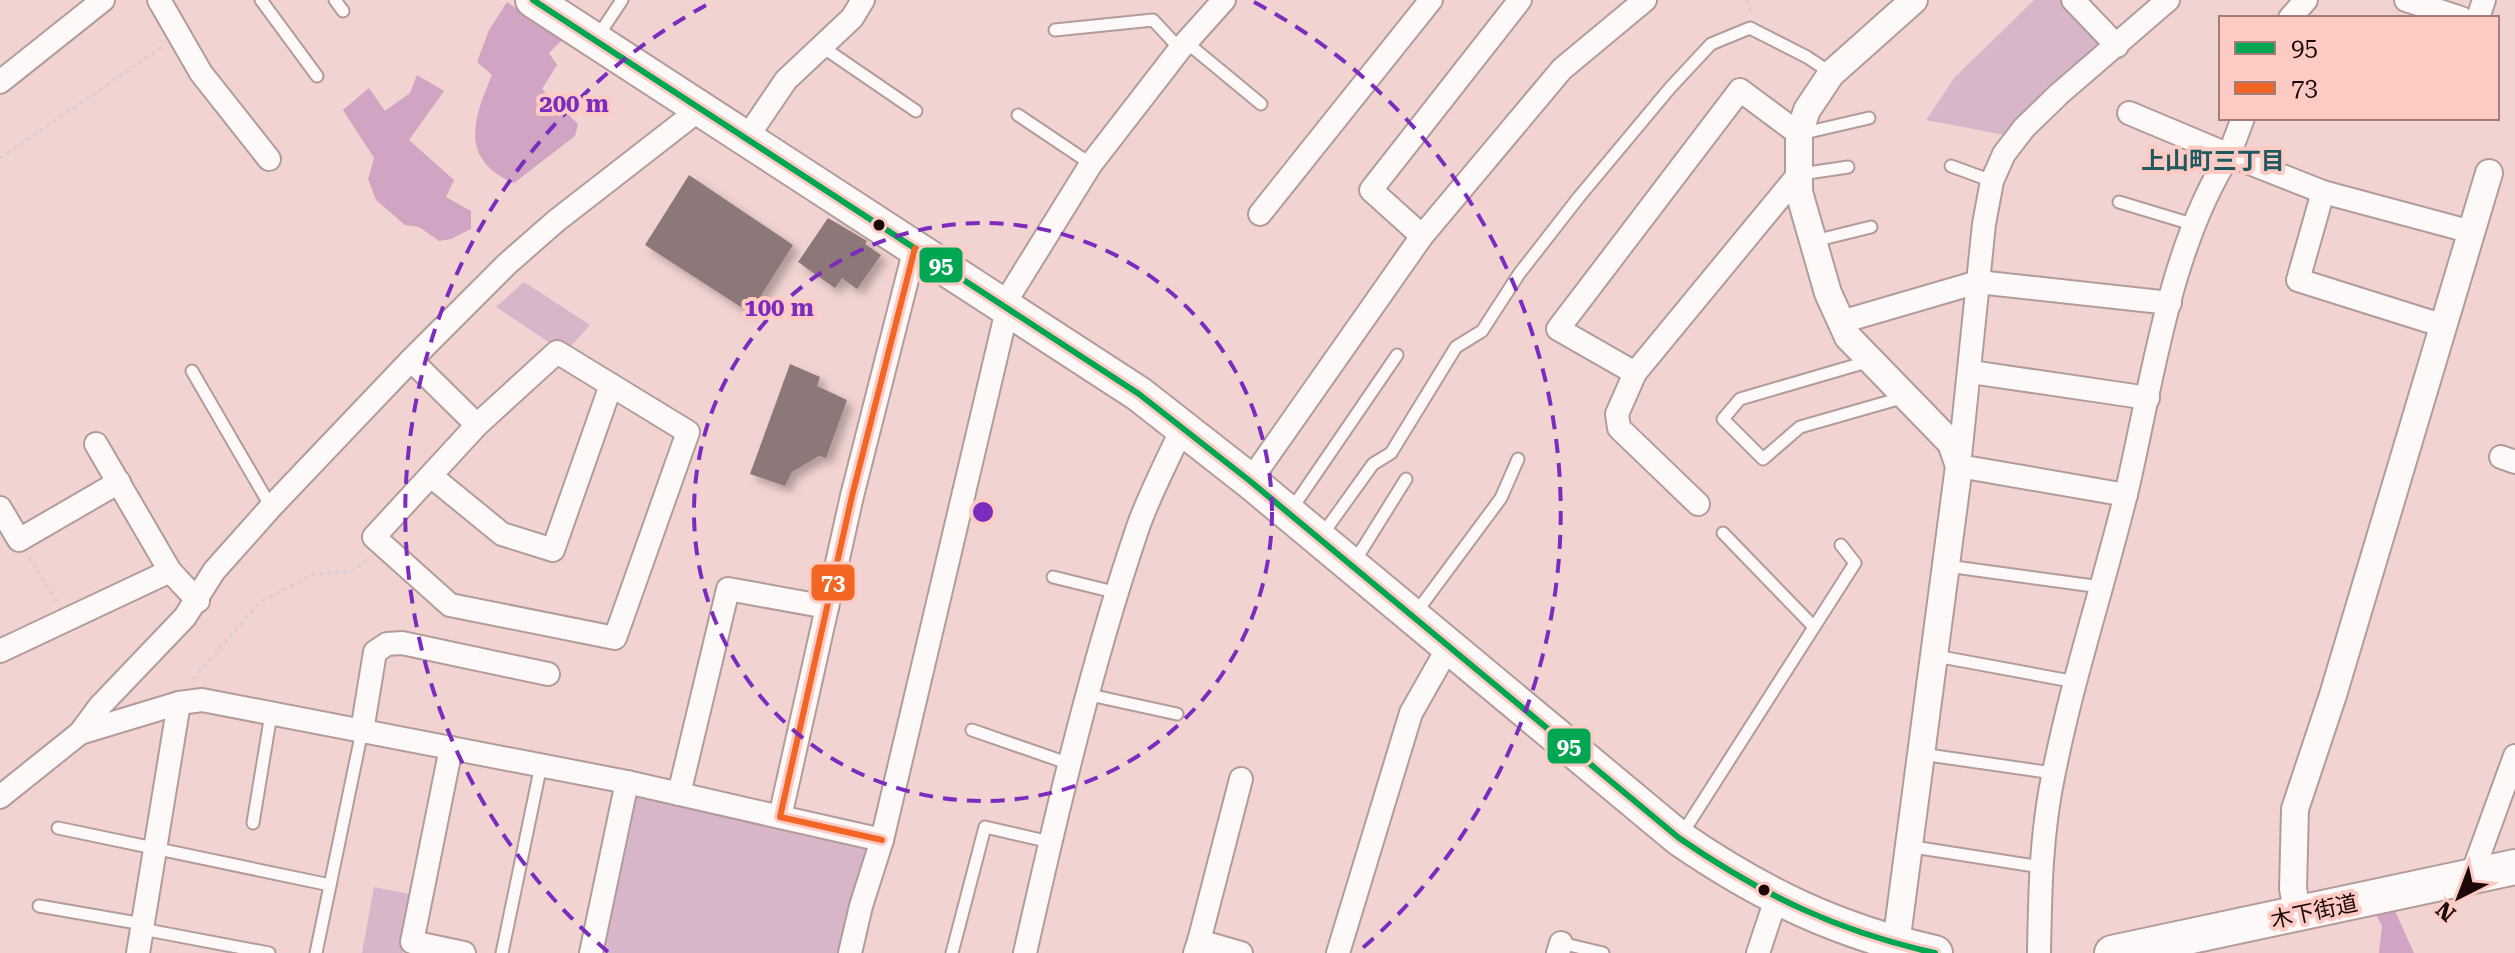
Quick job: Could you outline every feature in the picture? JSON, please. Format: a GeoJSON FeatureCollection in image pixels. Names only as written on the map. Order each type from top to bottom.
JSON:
{"type":"FeatureCollection","features":[{"type":"Feature","properties":{"kind":"main road"},"geometry":{"type":"LineString","coordinates":[[533,0],[1009,307],[1183,426],[1679,838],[1776,899],[1833,925],[1935,953]]}},
{"type":"Feature","properties":{"kind":"main road","name":"木下街道"},"geometry":{"type":"LineString","coordinates":[[2112,953],[2515,867]]}},
{"type":"Feature","properties":{"kind":"street"},"geometry":{"type":"LineString","coordinates":[[159,0],[201,73],[269,159]]}},
{"type":"Feature","properties":{"kind":"street"},"geometry":{"type":"LineString","coordinates":[[746,139],[786,80],[852,18],[863,0]]}},
{"type":"Feature","properties":{"kind":"street"},"geometry":{"type":"LineString","coordinates":[[1260,214],[1431,0]]}},
{"type":"Feature","properties":{"kind":"street"},"geometry":{"type":"LineString","coordinates":[[1422,236],[1371,190],[1520,0]]}},
{"type":"Feature","properties":{"kind":"street"},"geometry":{"type":"LineString","coordinates":[[1250,481],[1422,236],[1562,69],[1645,0]]}},
{"type":"Feature","properties":{"kind":"street"},"geometry":{"type":"LineString","coordinates":[[1914,0],[1831,74],[1807,110],[1799,134],[1799,192],[1828,293],[1848,337],[1951,443],[1959,466]]}},
{"type":"Feature","properties":{"kind":"street"},"geometry":{"type":"LineString","coordinates":[[2073,0],[2117,46]]}},
{"type":"Feature","properties":{"kind":"street"},"geometry":{"type":"LineString","coordinates":[[1896,944],[1906,846],[1947,566],[1992,181],[2004,154],[2024,128],[2168,0]]}},
{"type":"Feature","properties":{"kind":"street"},"geometry":{"type":"LineString","coordinates":[[2406,0],[2455,16]]}},
{"type":"Feature","properties":{"kind":"street"},"geometry":{"type":"LineString","coordinates":[[5,68],[100,1]]}},
{"type":"Feature","properties":{"kind":"street"},"geometry":{"type":"LineString","coordinates":[[850,953],[882,840],[1011,293],[1091,164],[1221,2]]}},
{"type":"Feature","properties":{"kind":"street"},"geometry":{"type":"LineString","coordinates":[[1635,373],[1558,329],[1740,90],[1799,134]]}},
{"type":"Feature","properties":{"kind":"street"},"geometry":{"type":"LineString","coordinates":[[0,797],[80,733],[100,706],[198,601],[214,571],[271,507],[507,264],[556,221],[700,109]]}},
{"type":"Feature","properties":{"kind":"street"},"geometry":{"type":"LineString","coordinates":[[2129,113],[2323,192],[2472,232]]}},
{"type":"Feature","properties":{"kind":"street"},"geometry":{"type":"LineString","coordinates":[[2039,953],[2041,867],[2053,773],[2126,495],[2170,303],[2196,225],[2242,120]]}},
{"type":"Feature","properties":{"kind":"street"},"geometry":{"type":"LineString","coordinates":[[2298,914],[2293,889],[2295,809],[2333,695],[2489,173]]}},
{"type":"Feature","properties":{"kind":"street"},"geometry":{"type":"LineString","coordinates":[[1698,504],[1619,428],[1617,414],[1635,373],[1799,174]]}},
{"type":"Feature","properties":{"kind":"street"},"geometry":{"type":"LineString","coordinates":[[2323,192],[2298,280],[2444,326]]}},
{"type":"Feature","properties":{"kind":"street"},"geometry":{"type":"LineString","coordinates":[[780,817],[827,607],[915,248]]}},
{"type":"Feature","properties":{"kind":"street"},"geometry":{"type":"LineString","coordinates":[[1841,322],[1978,282],[2170,303]]}},
{"type":"Feature","properties":{"kind":"street"},"geometry":{"type":"LineString","coordinates":[[557,352],[611,385],[688,432],[615,638],[450,605],[374,537],[477,425],[557,352]]}},
{"type":"Feature","properties":{"kind":"street"},"geometry":{"type":"LineString","coordinates":[[411,360],[477,425]]}},
{"type":"Feature","properties":{"kind":"street"},"geometry":{"type":"LineString","coordinates":[[1971,372],[2148,398]]}},
{"type":"Feature","properties":{"kind":"street"},"geometry":{"type":"LineString","coordinates":[[431,476],[502,534],[553,550],[611,385]]}},
{"type":"Feature","properties":{"kind":"street"},"geometry":{"type":"LineString","coordinates":[[1025,953],[1050,842],[1118,593],[1139,525],[1183,426]]}},
{"type":"Feature","properties":{"kind":"street"},"geometry":{"type":"LineString","coordinates":[[96,444],[170,571],[198,601]]}},
{"type":"Feature","properties":{"kind":"street"},"geometry":{"type":"LineString","coordinates":[[1959,466],[2126,495]]}},
{"type":"Feature","properties":{"kind":"street"},"geometry":{"type":"LineString","coordinates":[[0,508],[19,540],[119,482]]}},
{"type":"Feature","properties":{"kind":"street"},"geometry":{"type":"LineString","coordinates":[[0,651],[170,571]]}},
{"type":"Feature","properties":{"kind":"street"},"geometry":{"type":"LineString","coordinates":[[679,794],[728,589],[827,607]]}},
{"type":"Feature","properties":{"kind":"street"},"geometry":{"type":"LineString","coordinates":[[362,731],[375,652],[387,644],[402,643],[548,674]]}},
{"type":"Feature","properties":{"kind":"street"},"geometry":{"type":"LineString","coordinates":[[1338,953],[1411,713],[1449,646]]}},
{"type":"Feature","properties":{"kind":"street"},"geometry":{"type":"LineString","coordinates":[[80,733],[174,704],[202,700],[627,782],[882,840]]}},
{"type":"Feature","properties":{"kind":"street"},"geometry":{"type":"LineString","coordinates":[[138,953],[174,704]]}},
{"type":"Feature","properties":{"kind":"street"},"geometry":{"type":"LineString","coordinates":[[451,748],[410,948],[464,953]]}},
{"type":"Feature","properties":{"kind":"street"},"geometry":{"type":"LineString","coordinates":[[2471,877],[2515,756]]}},
{"type":"Feature","properties":{"kind":"street"},"geometry":{"type":"LineString","coordinates":[[1241,779],[1197,947],[1241,953]]}},
{"type":"Feature","properties":{"kind":"street"},"geometry":{"type":"LineString","coordinates":[[591,953],[627,782]]}},
{"type":"Feature","properties":{"kind":"street"},"geometry":{"type":"LineString","coordinates":[[1758,953],[1776,899]]}},
{"type":"Feature","properties":{"kind":"lane"},"geometry":{"type":"LineString","coordinates":[[261,0],[317,76]]}},
{"type":"Feature","properties":{"kind":"lane"},"geometry":{"type":"LineString","coordinates":[[335,0],[343,11]]}},
{"type":"Feature","properties":{"kind":"lane"},"geometry":{"type":"LineString","coordinates":[[595,40],[622,0]]}},
{"type":"Feature","properties":{"kind":"lane"},"geometry":{"type":"LineString","coordinates":[[1055,30],[1153,20],[1261,104]]}},
{"type":"Feature","properties":{"kind":"lane"},"geometry":{"type":"LineString","coordinates":[[1319,539],[1373,464],[1391,453],[1456,347],[1482,331],[1519,274],[1579,197],[1711,44],[1750,28],[1807,57],[1831,74]]}},
{"type":"Feature","properties":{"kind":"lane"},"geometry":{"type":"LineString","coordinates":[[821,46],[916,111]]}},
{"type":"Feature","properties":{"kind":"lane"},"geometry":{"type":"LineString","coordinates":[[1018,115],[1091,164]]}},
{"type":"Feature","properties":{"kind":"lane"},"geometry":{"type":"LineString","coordinates":[[1799,134],[1869,118]]}},
{"type":"Feature","properties":{"kind":"lane"},"geometry":{"type":"LineString","coordinates":[[1951,166],[1992,181]]}},
{"type":"Feature","properties":{"kind":"lane"},"geometry":{"type":"LineString","coordinates":[[1799,174],[1848,167]]}},
{"type":"Feature","properties":{"kind":"lane"},"geometry":{"type":"LineString","coordinates":[[2119,202],[2196,225]]}},
{"type":"Feature","properties":{"kind":"lane"},"geometry":{"type":"LineString","coordinates":[[1814,241],[1871,227]]}},
{"type":"Feature","properties":{"kind":"lane"},"geometry":{"type":"LineString","coordinates":[[1289,514],[1397,355]]}},
{"type":"Feature","properties":{"kind":"lane"},"geometry":{"type":"LineString","coordinates":[[1871,361],[1740,399],[1723,419],[1763,459],[1800,427],[1905,397]]}},
{"type":"Feature","properties":{"kind":"lane"},"geometry":{"type":"LineString","coordinates":[[192,371],[271,507]]}},
{"type":"Feature","properties":{"kind":"lane"},"geometry":{"type":"LineString","coordinates":[[1414,617],[1501,498],[1518,459]]}},
{"type":"Feature","properties":{"kind":"lane"},"geometry":{"type":"LineString","coordinates":[[1352,566],[1406,479]]}},
{"type":"Feature","properties":{"kind":"lane"},"geometry":{"type":"LineString","coordinates":[[1723,533],[1814,627]]}},
{"type":"Feature","properties":{"kind":"lane"},"geometry":{"type":"LineString","coordinates":[[1679,838],[1855,563],[1841,545]]}},
{"type":"Feature","properties":{"kind":"lane"},"geometry":{"type":"LineString","coordinates":[[1947,566],[2101,587]]}},
{"type":"Feature","properties":{"kind":"lane"},"geometry":{"type":"LineString","coordinates":[[1053,577],[1118,593]]}},
{"type":"Feature","properties":{"kind":"lane"},"geometry":{"type":"LineString","coordinates":[[1935,656],[2077,682]]}},
{"type":"Feature","properties":{"kind":"lane"},"geometry":{"type":"LineString","coordinates":[[1090,695],[1177,714]]}},
{"type":"Feature","properties":{"kind":"lane"},"geometry":{"type":"LineString","coordinates":[[253,823],[271,714]]}},
{"type":"Feature","properties":{"kind":"lane"},"geometry":{"type":"LineString","coordinates":[[972,730],[1071,764]]}},
{"type":"Feature","properties":{"kind":"lane"},"geometry":{"type":"LineString","coordinates":[[316,953],[362,731]]}},
{"type":"Feature","properties":{"kind":"lane"},"geometry":{"type":"LineString","coordinates":[[1921,754],[2053,773]]}},
{"type":"Feature","properties":{"kind":"lane"},"geometry":{"type":"LineString","coordinates":[[502,953],[541,765]]}},
{"type":"Feature","properties":{"kind":"lane"},"geometry":{"type":"LineString","coordinates":[[952,953],[985,827],[1050,842]]}},
{"type":"Feature","properties":{"kind":"lane"},"geometry":{"type":"LineString","coordinates":[[58,828],[330,885]]}},
{"type":"Feature","properties":{"kind":"lane"},"geometry":{"type":"LineString","coordinates":[[1906,846],[2041,867]]}},
{"type":"Feature","properties":{"kind":"lane"},"geometry":{"type":"LineString","coordinates":[[39,906],[269,953]]}},
{"type":"Feature","properties":{"kind":"lane"},"geometry":{"type":"LineString","coordinates":[[1560,948],[1603,953]]}},
{"type":"Feature","properties":{"kind":"path"},"geometry":{"type":"LineString","coordinates":[[0,158],[178,36]]}},
{"type":"Feature","properties":{"kind":"path"},"geometry":{"type":"LineString","coordinates":[[19,540],[67,618]]}},
{"type":"Feature","properties":{"kind":"path"},"geometry":{"type":"LineString","coordinates":[[174,704],[260,602],[314,574],[353,571],[383,545]]}},
{"type":"Feature","properties":{"kind":"shaded area"},"geometry":{"type":"Polygon","coordinates":[[[2034,0],[2059,0],[2097,40],[2096,56],[2005,135],[1926,120],[1954,78],[2034,0]]]}},
{"type":"Feature","properties":{"kind":"shaded area"},"geometry":{"type":"Polygon","coordinates":[[[507,2],[563,39],[549,53],[557,65],[542,89],[578,124],[575,136],[514,183],[496,174],[485,163],[475,137],[480,107],[492,75],[477,62],[489,30],[507,2]]]}},
{"type":"Feature","properties":{"kind":"shaded area"},"geometry":{"type":"Polygon","coordinates":[[[417,75],[444,91],[409,140],[454,180],[446,197],[471,211],[471,229],[451,239],[439,241],[419,227],[405,225],[376,200],[368,179],[374,158],[343,110],[369,88],[385,111],[410,93],[417,75]]]}},
{"type":"Feature","properties":{"kind":"shaded area"},"geometry":{"type":"Polygon","coordinates":[[[524,282],[590,325],[565,353],[496,307],[524,282]]]}},
{"type":"Feature","properties":{"kind":"shaded area"},"geometry":{"type":"Polygon","coordinates":[[[631,790],[871,845],[842,953],[598,953],[631,790]]]}},
{"type":"Feature","properties":{"kind":"shaded area"},"geometry":{"type":"Polygon","coordinates":[[[374,887],[414,895],[403,953],[362,953],[374,887]]]}},
{"type":"Feature","properties":{"kind":"shaded area"},"geometry":{"type":"Polygon","coordinates":[[[2395,911],[2414,953],[2379,953],[2382,926],[2376,914],[2395,911]]]}},
{"type":"Feature","properties":{"kind":"building"},"geometry":{"type":"Polygon","coordinates":[[[689,175],[793,245],[750,313],[645,245],[689,175]]]}},
{"type":"Feature","properties":{"kind":"building"},"geometry":{"type":"Polygon","coordinates":[[[828,218],[867,241],[865,244],[881,255],[857,289],[842,278],[835,288],[798,262],[828,218]]]}},
{"type":"Feature","properties":{"kind":"building"},"geometry":{"type":"Polygon","coordinates":[[[790,364],[820,377],[817,386],[847,400],[826,458],[819,456],[792,472],[785,486],[750,474],[790,364]]]}},
{"type":"Feature","properties":{"kind":"transit line","name":"95"},"geometry":{"type":"LineString","coordinates":[[533,0],[1139,394],[1250,481],[1679,838],[1740,877],[1801,909],[1865,934],[1935,953]]}},
{"type":"Feature","properties":{"kind":"transit line","name":"73"},"geometry":{"type":"LineString","coordinates":[[882,840],[780,817],[852,496],[915,248]]}},
{"type":"Feature","properties":{"kind":"district","name":"上山町三丁目"},"geometry":{"type":"Point","coordinates":[2213,161]}}]}
